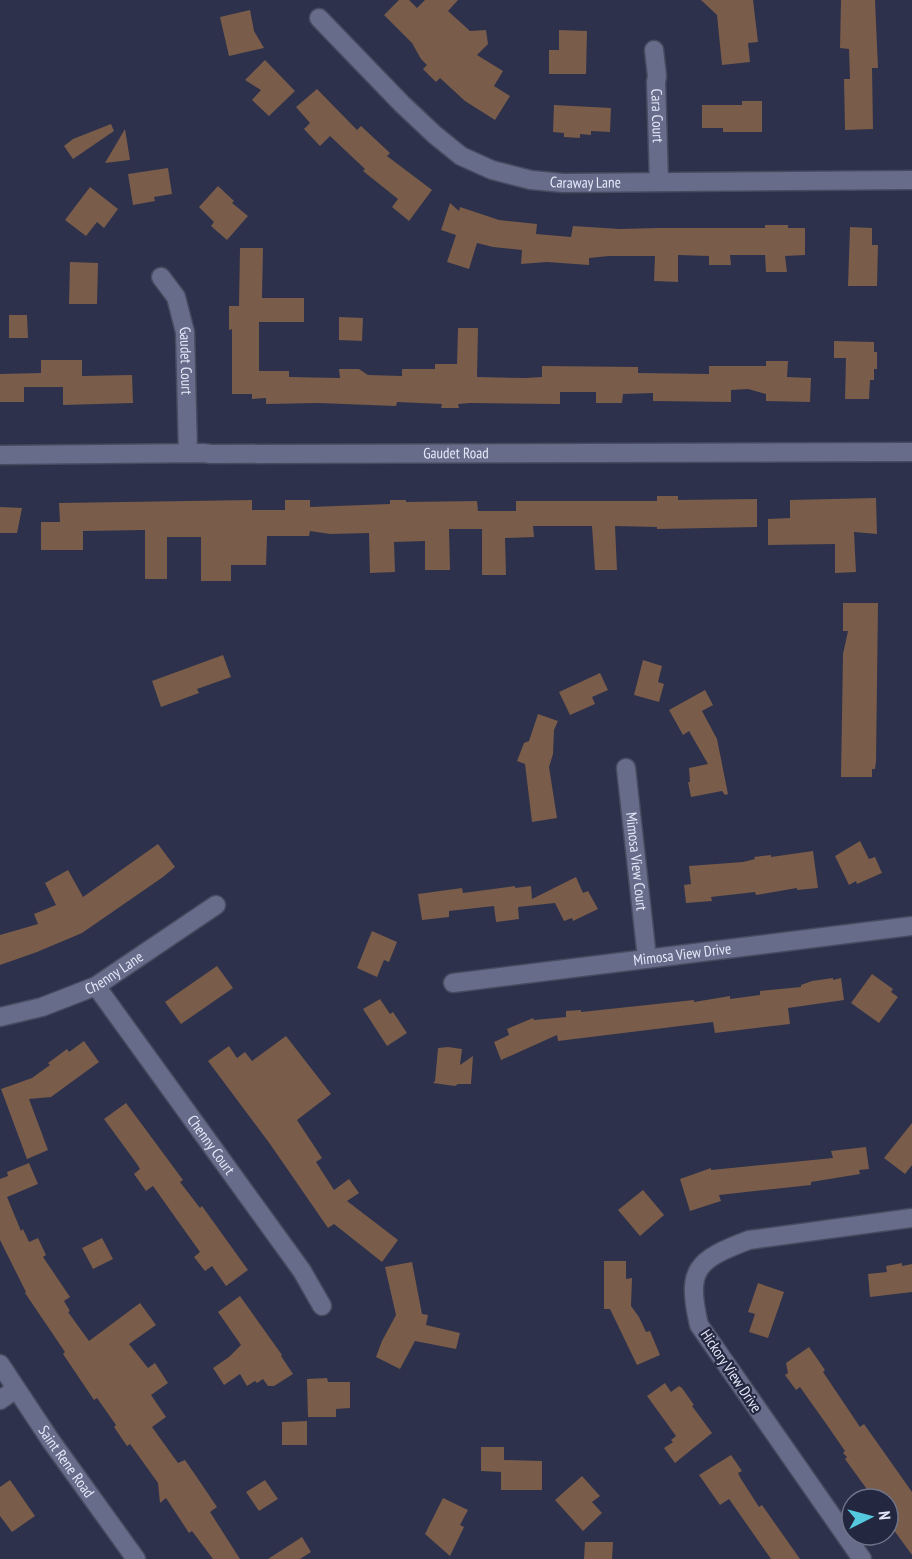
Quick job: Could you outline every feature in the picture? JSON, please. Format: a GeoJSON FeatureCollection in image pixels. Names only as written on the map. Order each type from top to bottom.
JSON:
{"type":"FeatureCollection","features":[{"type":"Feature","properties":{"kind":"street","name":"Caraway Lane"},"geometry":{"type":"LineString","coordinates":[[318,18],[435,135],[461,156],[478,165],[531,180],[621,184],[912,180]]}},
{"type":"Feature","properties":{"kind":"street","name":"Cara Court"},"geometry":{"type":"LineString","coordinates":[[654,50],[657,76],[659,182]]}},
{"type":"Feature","properties":{"kind":"street","name":"Gaudet Court"},"geometry":{"type":"LineString","coordinates":[[160,277],[177,297],[185,332],[188,453]]}},
{"type":"Feature","properties":{"kind":"street","name":"Gaudet Road"},"geometry":{"type":"LineString","coordinates":[[0,455],[912,452]]}},
{"type":"Feature","properties":{"kind":"street","name":"Mimosa View Court"},"geometry":{"type":"LineString","coordinates":[[626,768],[647,958]]}},
{"type":"Feature","properties":{"kind":"street","name":"Chenny Lane"},"geometry":{"type":"LineString","coordinates":[[0,1017],[42,1006],[96,986],[216,905]]}},
{"type":"Feature","properties":{"kind":"street","name":"Mimosa View Drive"},"geometry":{"type":"LineString","coordinates":[[453,983],[912,926]]}},
{"type":"Feature","properties":{"kind":"street","name":"Chenny Court"},"geometry":{"type":"LineString","coordinates":[[96,986],[302,1271],[322,1306]]}},
{"type":"Feature","properties":{"kind":"street","name":"Hickory View Drive"},"geometry":{"type":"LineString","coordinates":[[862,1559],[699,1325],[693,1300],[694,1279],[697,1270],[723,1250],[749,1240],[912,1218]]}},
{"type":"Feature","properties":{"kind":"street","name":"Saint Rene Road"},"geometry":{"type":"LineString","coordinates":[[0,1364],[136,1559]]}},
{"type":"Feature","properties":{"kind":"street"},"geometry":{"type":"LineString","coordinates":[[0,1400],[16,1389]]}},
{"type":"Feature","properties":{"kind":"building"},"geometry":{"type":"Polygon","coordinates":[[[399,0],[409,0],[417,8],[425,0],[458,0],[448,11],[470,31],[486,30],[488,44],[477,55],[503,71],[494,86],[510,96],[495,120],[465,101],[440,78],[436,82],[423,69],[427,65],[412,43],[384,15],[399,0]]]}},
{"type":"Feature","properties":{"kind":"building"},"geometry":{"type":"Polygon","coordinates":[[[701,0],[753,0],[758,42],[748,43],[750,62],[722,65],[717,15],[701,0]]]}},
{"type":"Feature","properties":{"kind":"building"},"geometry":{"type":"Polygon","coordinates":[[[841,0],[875,0],[878,68],[872,68],[873,129],[845,130],[844,79],[850,79],[849,49],[840,48],[841,0]]]}},
{"type":"Feature","properties":{"kind":"building"},"geometry":{"type":"Polygon","coordinates":[[[250,10],[254,31],[264,48],[229,56],[220,17],[250,10]]]}},
{"type":"Feature","properties":{"kind":"building"},"geometry":{"type":"Polygon","coordinates":[[[559,30],[587,31],[586,74],[549,74],[549,50],[559,50],[559,30]]]}},
{"type":"Feature","properties":{"kind":"building"},"geometry":{"type":"Polygon","coordinates":[[[265,60],[295,91],[269,116],[252,100],[261,90],[245,80],[265,60]]]}},
{"type":"Feature","properties":{"kind":"building"},"geometry":{"type":"Polygon","coordinates":[[[317,89],[357,130],[361,126],[390,153],[387,156],[432,190],[409,221],[392,207],[398,199],[363,171],[365,169],[330,136],[320,146],[304,129],[310,123],[296,107],[317,89]]]}},
{"type":"Feature","properties":{"kind":"building"},"geometry":{"type":"Polygon","coordinates":[[[742,101],[762,101],[762,132],[723,132],[723,128],[702,128],[702,105],[742,105],[742,101]]]}},
{"type":"Feature","properties":{"kind":"building"},"geometry":{"type":"Polygon","coordinates":[[[554,105],[611,108],[610,132],[591,131],[591,135],[580,134],[580,138],[564,137],[564,133],[553,132],[554,105]]]}},
{"type":"Feature","properties":{"kind":"building"},"geometry":{"type":"Polygon","coordinates":[[[111,124],[114,131],[73,159],[64,146],[73,139],[111,124]]]}},
{"type":"Feature","properties":{"kind":"building"},"geometry":{"type":"Polygon","coordinates":[[[125,129],[130,160],[105,163],[125,129]]]}},
{"type":"Feature","properties":{"kind":"building"},"geometry":{"type":"Polygon","coordinates":[[[168,168],[172,194],[154,197],[155,201],[133,205],[128,174],[168,168]]]}},
{"type":"Feature","properties":{"kind":"building"},"geometry":{"type":"Polygon","coordinates":[[[218,186],[234,201],[232,203],[248,216],[227,240],[211,226],[214,222],[199,207],[218,186]]]}},
{"type":"Feature","properties":{"kind":"building"},"geometry":{"type":"Polygon","coordinates":[[[90,187],[118,209],[104,228],[97,222],[86,236],[65,220],[90,187]]]}},
{"type":"Feature","properties":{"kind":"building"},"geometry":{"type":"Polygon","coordinates":[[[450,203],[459,211],[460,207],[499,220],[537,224],[536,234],[571,237],[573,226],[620,229],[765,228],[765,225],[788,225],[788,228],[805,228],[805,255],[785,256],[787,272],[766,272],[765,255],[730,255],[731,265],[709,265],[709,256],[678,255],[678,282],[654,281],[655,256],[589,258],[589,265],[547,262],[521,264],[522,250],[477,243],[469,269],[447,262],[456,235],[441,230],[450,203]]]}},
{"type":"Feature","properties":{"kind":"building"},"geometry":{"type":"Polygon","coordinates":[[[850,227],[872,228],[872,245],[878,245],[877,286],[848,286],[850,227]]]}},
{"type":"Feature","properties":{"kind":"building"},"geometry":{"type":"Polygon","coordinates":[[[240,248],[263,248],[262,298],[304,298],[304,322],[259,322],[259,371],[289,371],[289,377],[340,378],[339,369],[359,369],[368,375],[402,376],[402,369],[435,369],[435,364],[457,364],[458,328],[478,328],[477,377],[542,377],[542,366],[638,367],[638,373],[709,374],[709,366],[766,366],[766,361],[788,361],[787,377],[811,378],[810,402],[766,401],[766,394],[748,389],[731,390],[731,402],[653,401],[653,393],[623,394],[622,403],[596,403],[596,392],[560,392],[560,404],[470,403],[458,404],[459,408],[441,408],[442,404],[397,402],[396,406],[266,404],[266,398],[252,399],[252,394],[232,394],[232,329],[229,330],[229,306],[239,306],[240,248]]]}},
{"type":"Feature","properties":{"kind":"building"},"geometry":{"type":"Polygon","coordinates":[[[70,262],[98,263],[97,304],[69,304],[70,262]]]}},
{"type":"Feature","properties":{"kind":"building"},"geometry":{"type":"Polygon","coordinates":[[[9,315],[27,315],[28,338],[9,338],[9,315]]]}},
{"type":"Feature","properties":{"kind":"building"},"geometry":{"type":"Polygon","coordinates":[[[339,317],[363,318],[362,341],[339,340],[339,317]]]}},
{"type":"Feature","properties":{"kind":"building"},"geometry":{"type":"Polygon","coordinates":[[[834,341],[874,342],[874,352],[877,352],[877,369],[874,369],[874,380],[870,380],[869,399],[845,399],[846,358],[834,358],[834,341]]]}},
{"type":"Feature","properties":{"kind":"building"},"geometry":{"type":"Polygon","coordinates":[[[41,360],[82,360],[82,376],[132,375],[133,403],[63,405],[63,387],[24,387],[24,402],[0,402],[0,374],[41,373],[41,360]]]}},
{"type":"Feature","properties":{"kind":"building"},"geometry":{"type":"Polygon","coordinates":[[[657,496],[678,496],[678,500],[757,499],[757,527],[657,529],[657,527],[615,526],[617,570],[595,570],[592,526],[533,526],[534,537],[505,538],[506,575],[482,575],[482,529],[449,529],[450,570],[425,570],[425,541],[394,542],[395,572],[370,573],[369,533],[330,534],[310,531],[309,536],[267,536],[266,565],[231,565],[231,581],[201,581],[201,537],[167,537],[167,579],[145,579],[145,530],[83,531],[83,550],[41,550],[41,522],[60,522],[59,503],[252,500],[252,510],[285,510],[285,500],[310,500],[310,507],[390,504],[390,500],[406,500],[406,502],[477,501],[478,511],[516,511],[516,501],[657,501],[657,496]]]}},
{"type":"Feature","properties":{"kind":"building"},"geometry":{"type":"Polygon","coordinates":[[[876,498],[877,534],[854,532],[856,572],[835,573],[835,544],[768,545],[768,519],[790,518],[790,500],[876,498]]]}},
{"type":"Feature","properties":{"kind":"building"},"geometry":{"type":"Polygon","coordinates":[[[0,507],[22,508],[17,533],[0,533],[0,507]]]}},
{"type":"Feature","properties":{"kind":"building"},"geometry":{"type":"Polygon","coordinates":[[[843,603],[878,603],[876,761],[875,769],[872,769],[872,777],[841,777],[843,654],[848,631],[843,631],[843,603]]]}},
{"type":"Feature","properties":{"kind":"building"},"geometry":{"type":"Polygon","coordinates":[[[223,655],[231,677],[197,689],[199,693],[161,707],[152,681],[223,655]]]}},
{"type":"Feature","properties":{"kind":"building"},"geometry":{"type":"Polygon","coordinates":[[[643,660],[662,666],[658,682],[664,684],[659,702],[634,695],[643,660]]]}},
{"type":"Feature","properties":{"kind":"building"},"geometry":{"type":"Polygon","coordinates":[[[600,673],[608,690],[592,697],[595,704],[570,715],[559,692],[600,673]]]}},
{"type":"Feature","properties":{"kind":"building"},"geometry":{"type":"Polygon","coordinates":[[[705,690],[713,705],[702,711],[717,739],[728,794],[725,795],[722,791],[691,797],[688,782],[690,782],[689,768],[708,764],[689,731],[683,735],[669,710],[705,690]]]}},
{"type":"Feature","properties":{"kind":"building"},"geometry":{"type":"Polygon","coordinates":[[[538,714],[558,721],[554,730],[553,754],[549,767],[557,818],[532,822],[525,764],[517,761],[524,743],[529,741],[538,714]]]}},
{"type":"Feature","properties":{"kind":"building"},"geometry":{"type":"Polygon","coordinates":[[[860,841],[869,859],[875,857],[882,873],[849,885],[835,856],[860,841]]]}},
{"type":"Feature","properties":{"kind":"building"},"geometry":{"type":"Polygon","coordinates":[[[158,844],[175,867],[163,877],[82,933],[0,965],[0,935],[38,924],[34,914],[56,905],[45,883],[68,870],[83,897],[158,844]]]}},
{"type":"Feature","properties":{"kind":"building"},"geometry":{"type":"Polygon","coordinates":[[[813,851],[818,888],[711,897],[712,901],[686,903],[684,885],[691,884],[689,866],[743,862],[755,859],[754,857],[813,851]]]}},
{"type":"Feature","properties":{"kind":"building"},"geometry":{"type":"Polygon","coordinates":[[[576,877],[583,893],[588,891],[598,909],[573,921],[572,918],[564,921],[555,903],[518,907],[519,919],[496,922],[494,906],[449,911],[449,917],[422,920],[418,894],[462,888],[463,893],[531,886],[532,899],[576,877]]]}},
{"type":"Feature","properties":{"kind":"building"},"geometry":{"type":"Polygon","coordinates":[[[372,931],[397,942],[389,962],[384,960],[377,977],[357,968],[372,931]]]}},
{"type":"Feature","properties":{"kind":"building"},"geometry":{"type":"Polygon","coordinates":[[[217,966],[233,988],[181,1024],[165,1002],[217,966]]]}},
{"type":"Feature","properties":{"kind":"building"},"geometry":{"type":"Polygon","coordinates":[[[872,974],[893,989],[891,992],[898,997],[879,1023],[851,1003],[872,974]]]}},
{"type":"Feature","properties":{"kind":"building"},"geometry":{"type":"Polygon","coordinates":[[[833,978],[833,980],[841,978],[844,1000],[788,1008],[790,1024],[715,1033],[713,1022],[558,1041],[557,1035],[501,1060],[494,1042],[509,1035],[507,1029],[533,1018],[534,1020],[566,1017],[566,1011],[581,1010],[581,1012],[694,1000],[694,1002],[730,996],[730,999],[760,995],[760,991],[801,987],[812,981],[833,978]]]}},
{"type":"Feature","properties":{"kind":"building"},"geometry":{"type":"Polygon","coordinates":[[[380,999],[390,1014],[393,1012],[407,1033],[387,1046],[363,1009],[380,999]]]}},
{"type":"Feature","properties":{"kind":"building"},"geometry":{"type":"Polygon","coordinates":[[[286,1036],[331,1094],[297,1120],[322,1158],[316,1162],[334,1190],[349,1179],[359,1193],[347,1201],[398,1240],[382,1262],[334,1224],[328,1228],[270,1144],[208,1061],[229,1046],[237,1058],[245,1052],[252,1061],[286,1036]]]}},
{"type":"Feature","properties":{"kind":"building"},"geometry":{"type":"Polygon","coordinates":[[[84,1041],[99,1062],[51,1097],[29,1099],[48,1150],[27,1159],[1,1089],[32,1078],[67,1049],[69,1052],[84,1041]]]}},
{"type":"Feature","properties":{"kind":"building"},"geometry":{"type":"Polygon","coordinates":[[[438,1048],[462,1049],[460,1065],[473,1056],[471,1084],[455,1086],[433,1083],[438,1048]]]}},
{"type":"Feature","properties":{"kind":"building"},"geometry":{"type":"Polygon","coordinates":[[[126,1103],[183,1180],[180,1182],[200,1208],[202,1206],[248,1270],[226,1286],[212,1266],[205,1271],[194,1257],[200,1252],[153,1186],[146,1191],[134,1174],[140,1169],[104,1119],[126,1103]]]}},
{"type":"Feature","properties":{"kind":"building"},"geometry":{"type":"Polygon","coordinates":[[[912,1123],[912,1165],[905,1174],[884,1158],[912,1123]]]}},
{"type":"Feature","properties":{"kind":"building"},"geometry":{"type":"Polygon","coordinates":[[[866,1147],[869,1169],[859,1170],[860,1174],[811,1182],[811,1185],[719,1195],[721,1201],[690,1211],[680,1179],[711,1168],[711,1170],[833,1158],[831,1151],[866,1147]]]}},
{"type":"Feature","properties":{"kind":"building"},"geometry":{"type":"Polygon","coordinates":[[[29,1163],[38,1184],[7,1197],[21,1231],[23,1229],[29,1242],[38,1238],[46,1255],[43,1257],[70,1297],[64,1301],[70,1311],[68,1312],[89,1341],[140,1303],[156,1325],[129,1344],[148,1368],[155,1363],[168,1383],[151,1395],[166,1417],[152,1427],[178,1463],[185,1460],[217,1507],[210,1512],[240,1559],[213,1559],[192,1531],[189,1533],[166,1498],[160,1503],[158,1483],[130,1444],[127,1446],[114,1427],[116,1425],[97,1398],[94,1400],[25,1293],[0,1240],[0,1179],[8,1176],[7,1172],[29,1163]]]}},
{"type":"Feature","properties":{"kind":"building"},"geometry":{"type":"Polygon","coordinates":[[[643,1190],[664,1215],[640,1236],[618,1210],[643,1190]]]}},
{"type":"Feature","properties":{"kind":"building"},"geometry":{"type":"Polygon","coordinates":[[[102,1238],[113,1259],[93,1269],[82,1248],[102,1238]]]}},
{"type":"Feature","properties":{"kind":"building"},"geometry":{"type":"Polygon","coordinates":[[[604,1261],[626,1261],[626,1279],[632,1278],[631,1306],[646,1332],[650,1331],[660,1355],[637,1365],[610,1309],[604,1309],[604,1261]]]}},
{"type":"Feature","properties":{"kind":"building"},"geometry":{"type":"Polygon","coordinates":[[[412,1262],[422,1314],[428,1315],[426,1325],[460,1333],[456,1349],[415,1341],[400,1369],[376,1357],[396,1315],[385,1267],[412,1262]]]}},
{"type":"Feature","properties":{"kind":"building"},"geometry":{"type":"Polygon","coordinates":[[[902,1263],[902,1266],[912,1264],[912,1292],[870,1297],[868,1274],[887,1272],[886,1266],[902,1263]]]}},
{"type":"Feature","properties":{"kind":"building"},"geometry":{"type":"Polygon","coordinates":[[[758,1283],[784,1292],[768,1338],[749,1332],[755,1314],[748,1312],[758,1283]]]}},
{"type":"Feature","properties":{"kind":"building"},"geometry":{"type":"Polygon","coordinates":[[[240,1296],[293,1374],[274,1386],[268,1386],[263,1379],[247,1386],[240,1374],[224,1385],[213,1368],[241,1345],[218,1312],[240,1296]]]}},
{"type":"Feature","properties":{"kind":"building"},"geometry":{"type":"Polygon","coordinates":[[[809,1347],[860,1427],[864,1424],[912,1492],[912,1555],[900,1538],[900,1487],[865,1487],[845,1459],[847,1457],[843,1453],[845,1451],[800,1387],[796,1390],[785,1375],[788,1373],[786,1363],[809,1347]]]}},
{"type":"Feature","properties":{"kind":"building"},"geometry":{"type":"Polygon","coordinates":[[[327,1378],[328,1382],[350,1382],[350,1408],[336,1409],[336,1417],[308,1417],[307,1379],[327,1378]]]}},
{"type":"Feature","properties":{"kind":"building"},"geometry":{"type":"Polygon","coordinates":[[[665,1383],[671,1392],[679,1386],[682,1388],[712,1433],[675,1463],[664,1448],[673,1442],[671,1440],[676,1436],[647,1396],[665,1383]]]}},
{"type":"Feature","properties":{"kind":"building"},"geometry":{"type":"Polygon","coordinates":[[[307,1421],[307,1445],[282,1445],[282,1422],[307,1421]]]}},
{"type":"Feature","properties":{"kind":"building"},"geometry":{"type":"Polygon","coordinates":[[[481,1447],[504,1447],[504,1460],[542,1461],[542,1490],[501,1490],[501,1472],[481,1471],[481,1447]]]}},
{"type":"Feature","properties":{"kind":"building"},"geometry":{"type":"Polygon","coordinates":[[[731,1455],[742,1471],[738,1473],[741,1479],[759,1507],[762,1505],[800,1559],[771,1559],[729,1499],[720,1505],[699,1475],[731,1455]]]}},
{"type":"Feature","properties":{"kind":"building"},"geometry":{"type":"Polygon","coordinates":[[[582,1476],[600,1496],[592,1502],[602,1513],[583,1531],[555,1500],[582,1476]]]}},
{"type":"Feature","properties":{"kind":"building"},"geometry":{"type":"Polygon","coordinates":[[[10,1480],[35,1516],[12,1532],[0,1516],[0,1487],[10,1480]]]}},
{"type":"Feature","properties":{"kind":"building"},"geometry":{"type":"Polygon","coordinates":[[[265,1480],[278,1499],[259,1511],[246,1492],[265,1480]]]}},
{"type":"Feature","properties":{"kind":"building"},"geometry":{"type":"Polygon","coordinates":[[[443,1498],[468,1510],[460,1525],[464,1527],[450,1556],[425,1534],[443,1498]]]}},
{"type":"Feature","properties":{"kind":"building"},"geometry":{"type":"Polygon","coordinates":[[[302,1537],[311,1552],[300,1559],[268,1559],[302,1537]]]}},
{"type":"Feature","properties":{"kind":"building"},"geometry":{"type":"Polygon","coordinates":[[[585,1542],[613,1542],[612,1559],[584,1559],[585,1542]]]}}]}
